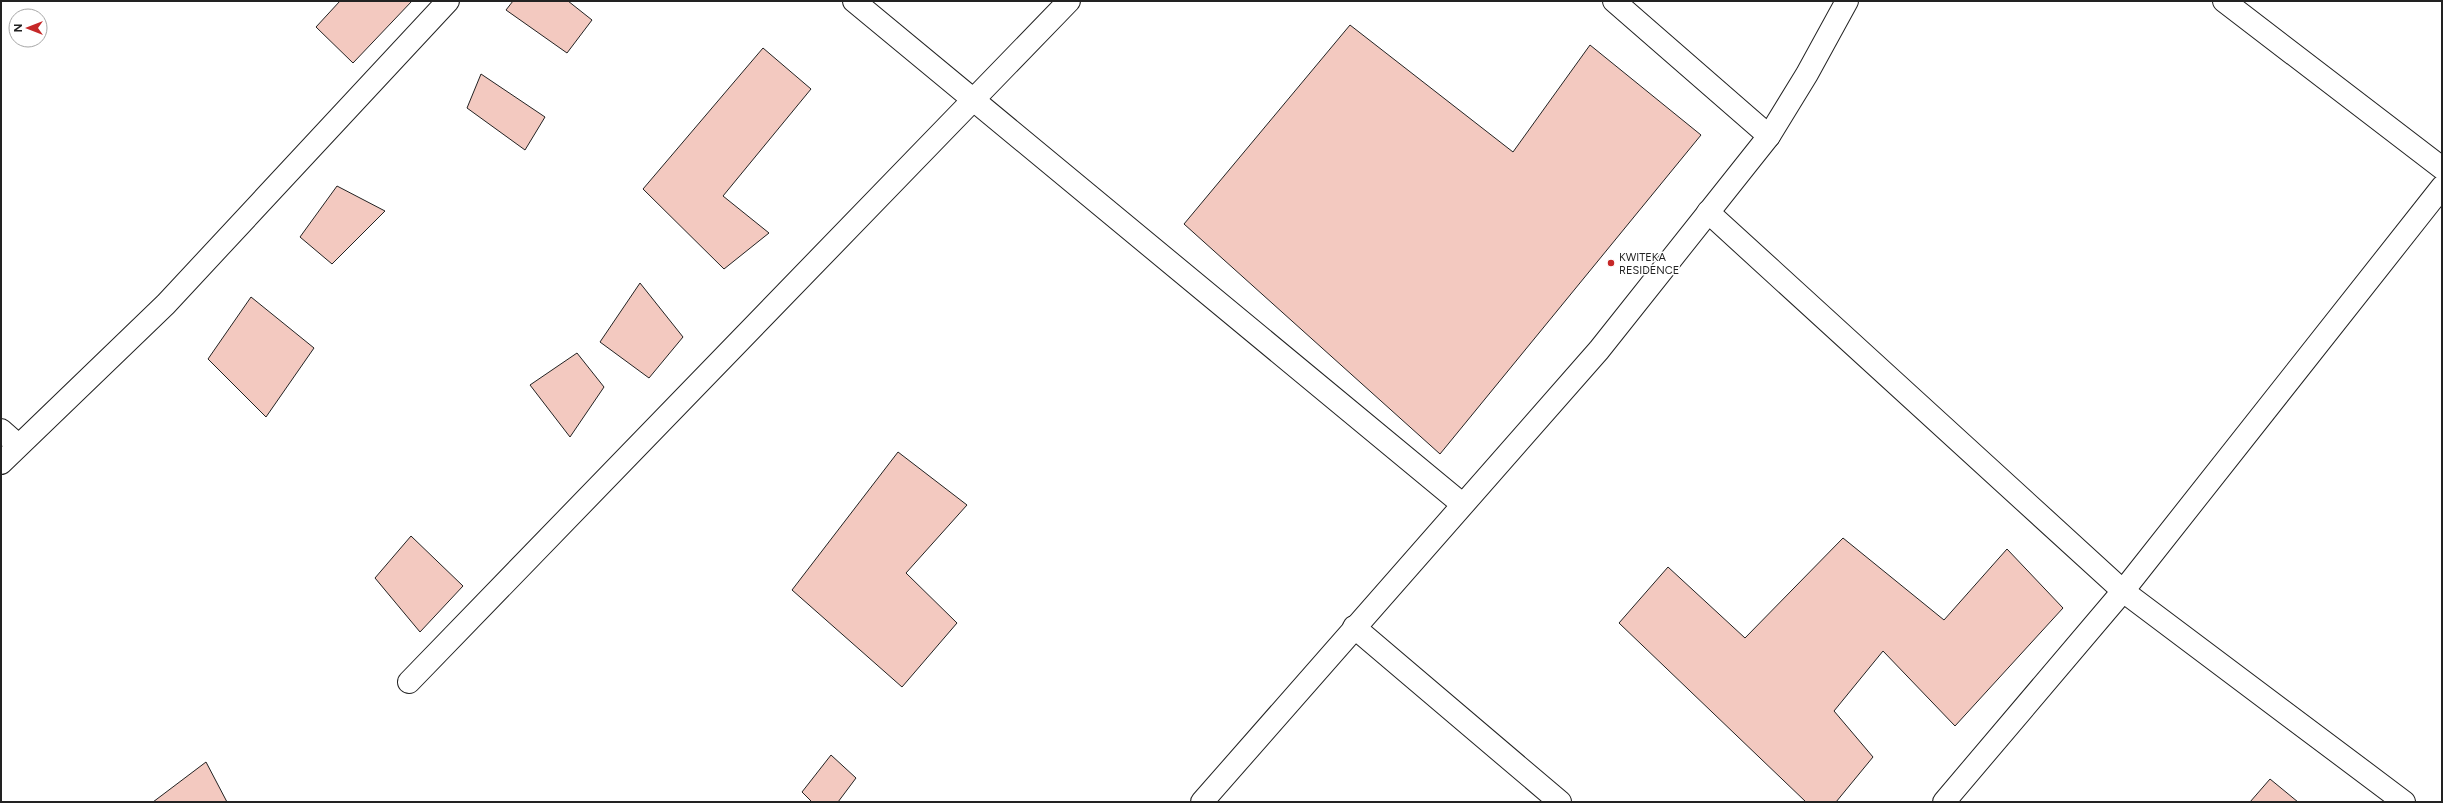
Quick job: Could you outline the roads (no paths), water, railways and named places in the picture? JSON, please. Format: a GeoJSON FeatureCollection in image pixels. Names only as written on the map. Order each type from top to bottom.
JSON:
{"type":"FeatureCollection","features":[{"type":"Feature","properties":{"kind":"street"},"geometry":{"type":"LineString","coordinates":[[1,463],[166,304],[448,1]]}},
{"type":"Feature","properties":{"kind":"street"},"geometry":{"type":"LineString","coordinates":[[854,1],[1462,504]]}},
{"type":"Feature","properties":{"kind":"street"},"geometry":{"type":"LineString","coordinates":[[409,682],[973,99],[1070,1]]}},
{"type":"Feature","properties":{"kind":"street"},"geometry":{"type":"LineString","coordinates":[[1614,1],[1769,136]]}},
{"type":"Feature","properties":{"kind":"street"},"geometry":{"type":"LineString","coordinates":[[1202,802],[1462,504],[1599,350],[1769,136],[1807,74],[1847,1]]}},
{"type":"Feature","properties":{"kind":"street"},"geometry":{"type":"LineString","coordinates":[[2224,1],[2442,168]]}},
{"type":"Feature","properties":{"kind":"street"},"geometry":{"type":"LineString","coordinates":[[1944,802],[2123,591],[2442,187]]}},
{"type":"Feature","properties":{"kind":"street"},"geometry":{"type":"LineString","coordinates":[[1708,212],[2123,591],[2404,802]]}},
{"type":"Feature","properties":{"kind":"street"},"geometry":{"type":"LineString","coordinates":[[1,430],[18,445]]}},
{"type":"Feature","properties":{"kind":"street"},"geometry":{"type":"LineString","coordinates":[[1354,627],[1560,802]]}},
{"type":"Feature","properties":{"kind":"place","name":"KWITEKA RESIDENCE"},"geometry":{"type":"Point","coordinates":[1611,263]}}]}
